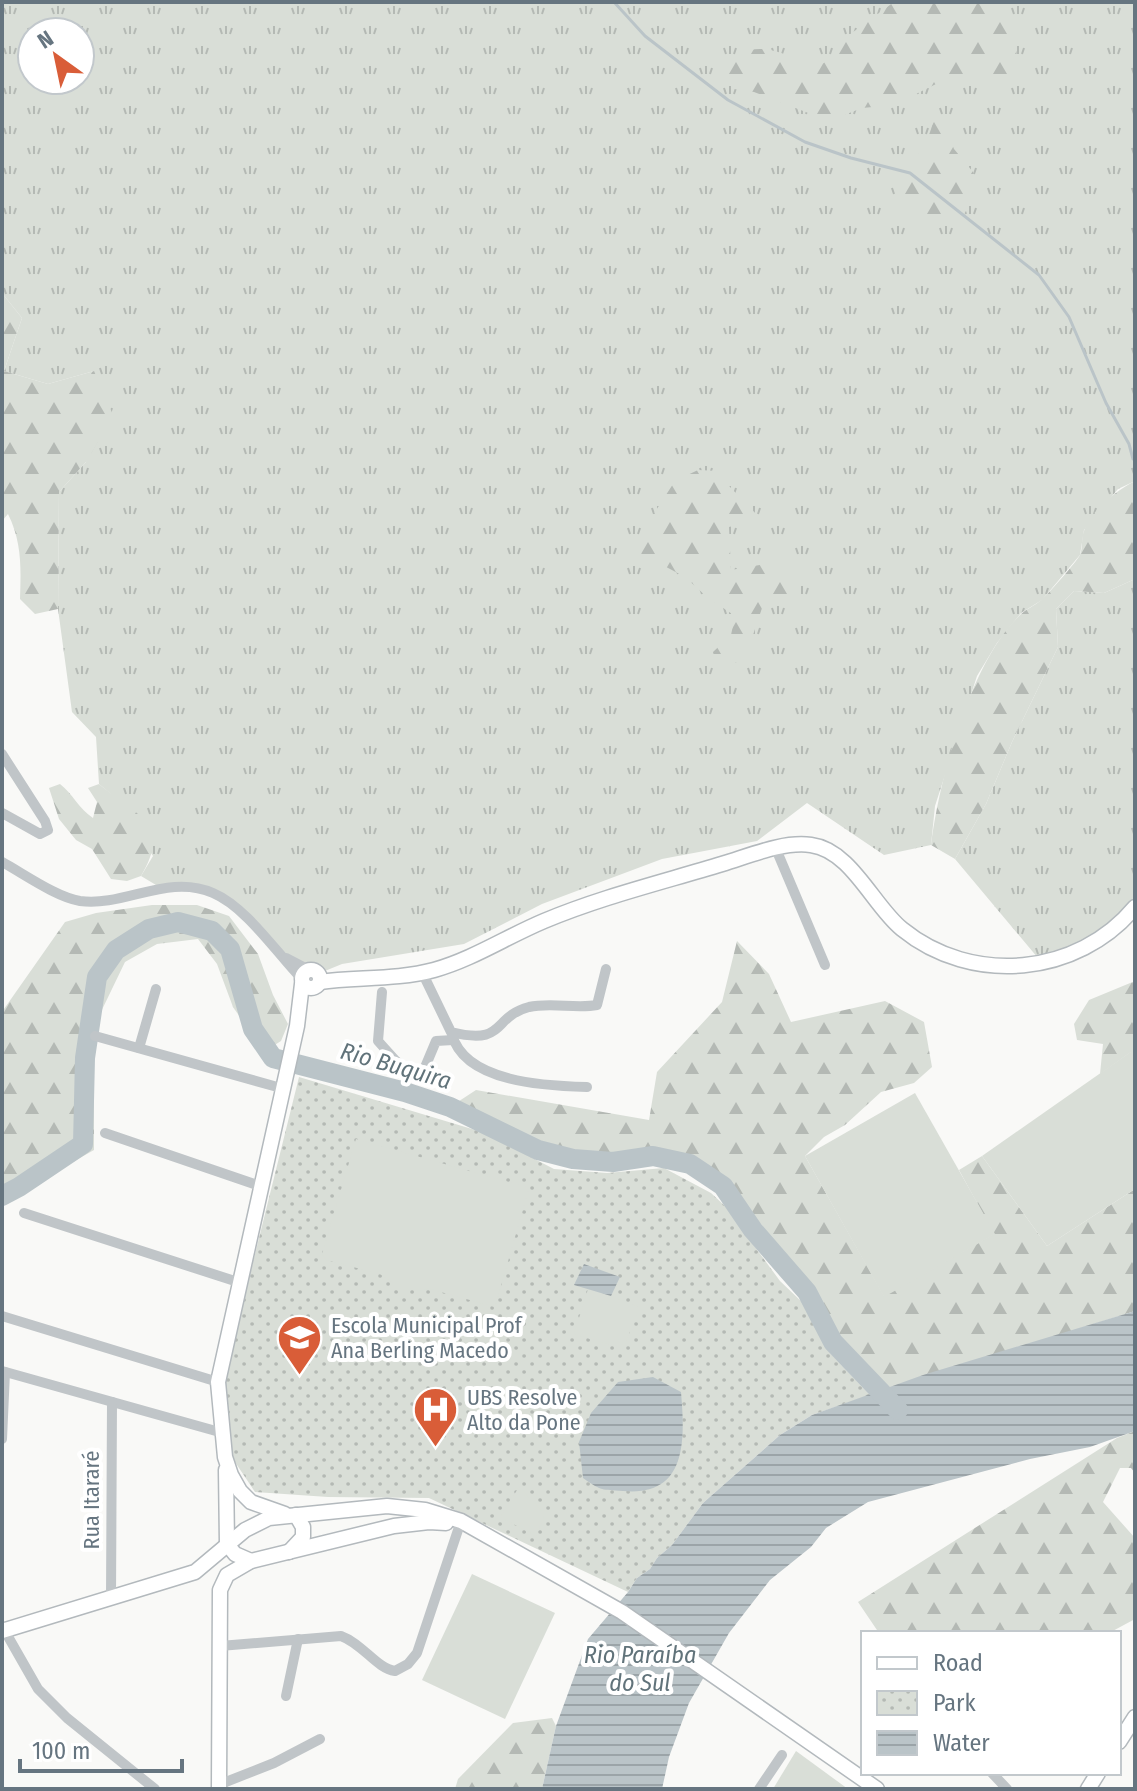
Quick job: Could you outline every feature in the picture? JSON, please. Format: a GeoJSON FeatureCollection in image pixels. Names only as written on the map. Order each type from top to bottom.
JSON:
{"type":"FeatureCollection","features":[{"type":"Feature","properties":{"kind":"main road"},"geometry":{"type":"LineString","coordinates":[[251,1561],[235,1554],[227,1544],[225,1457],[218,1382],[283,1082],[310,979],[422,972],[473,957],[543,921],[615,896],[776,849],[802,845],[824,849],[859,877],[902,929],[945,955],[967,962],[1012,967],[1064,958],[1102,938],[1135,907]]}},
{"type":"Feature","properties":{"kind":"main road"},"geometry":{"type":"LineString","coordinates":[[225,1457],[240,1491],[251,1502],[292,1515],[303,1527],[303,1537],[288,1552]]}},
{"type":"Feature","properties":{"kind":"main road"},"geometry":{"type":"LineString","coordinates":[[2,1629],[195,1572],[227,1544],[258,1523],[292,1515],[387,1506],[425,1510],[462,1523],[622,1612],[877,1789]]}},
{"type":"Feature","properties":{"kind":"main road"},"geometry":{"type":"LineString","coordinates":[[218,1787],[220,1590],[227,1575],[251,1561],[394,1526],[429,1522],[462,1523]]}},
{"type":"Feature","properties":{"kind":"main road"},"geometry":{"type":"LineString","coordinates":[[195,1572],[212,1576],[220,1590]]}},
{"type":"Feature","properties":{"kind":"main road"},"geometry":{"type":"LineString","coordinates":[[1121,1739],[1135,1717]]}},
{"type":"Feature","properties":{"kind":"street"},"geometry":{"type":"LineString","coordinates":[[2,754],[48,830],[40,834],[2,813]]}},
{"type":"Feature","properties":{"kind":"street"},"geometry":{"type":"LineString","coordinates":[[776,849],[825,965]]}},
{"type":"Feature","properties":{"kind":"street"},"geometry":{"type":"LineString","coordinates":[[2,862],[77,900],[107,901],[170,886],[191,886],[211,892],[233,905],[276,952],[310,979]]}},
{"type":"Feature","properties":{"kind":"street"},"geometry":{"type":"LineString","coordinates":[[382,992],[378,1041],[410,1072],[419,1075],[436,1041],[452,1036],[486,1036],[519,1012],[532,1007],[596,1006],[606,969]]}},
{"type":"Feature","properties":{"kind":"street"},"geometry":{"type":"LineString","coordinates":[[422,972],[463,1054],[502,1077],[545,1086],[587,1087]]}},
{"type":"Feature","properties":{"kind":"street"},"geometry":{"type":"LineString","coordinates":[[139,1048],[156,989]]}},
{"type":"Feature","properties":{"kind":"street"},"geometry":{"type":"LineString","coordinates":[[95,1036],[283,1082]]}},
{"type":"Feature","properties":{"kind":"street"},"geometry":{"type":"LineString","coordinates":[[105,1133],[260,1186]]}},
{"type":"Feature","properties":{"kind":"street"},"geometry":{"type":"LineString","coordinates":[[24,1213],[241,1283]]}},
{"type":"Feature","properties":{"kind":"street"},"geometry":{"type":"LineString","coordinates":[[2,1316],[218,1382]]}},
{"type":"Feature","properties":{"kind":"street"},"geometry":{"type":"LineString","coordinates":[[2,1439],[3,1372],[223,1433]]}},
{"type":"Feature","properties":{"kind":"street","name":"Rua Itararé"},"geometry":{"type":"LineString","coordinates":[[111,1599],[112,1402]]}},
{"type":"Feature","properties":{"kind":"street"},"geometry":{"type":"LineString","coordinates":[[220,1646],[341,1636],[356,1642],[388,1670],[395,1671],[408,1664],[417,1653],[462,1523]]}},
{"type":"Feature","properties":{"kind":"street"},"geometry":{"type":"LineString","coordinates":[[2,1629],[38,1689],[67,1718],[155,1789]]}},
{"type":"Feature","properties":{"kind":"street"},"geometry":{"type":"LineString","coordinates":[[286,1696],[298,1639]]}},
{"type":"Feature","properties":{"kind":"street"},"geometry":{"type":"LineString","coordinates":[[218,1787],[320,1739]]}},
{"type":"Feature","properties":{"kind":"street"},"geometry":{"type":"LineString","coordinates":[[759,1789],[782,1755]]}},
{"type":"Feature","properties":{"kind":"green space"},"geometry":{"type":"Polygon","coordinates":[[[2,2],[1135,2],[1135,481],[1118,489],[1084,530],[1080,555],[1042,600],[1021,613],[997,643],[977,676],[935,806],[931,845],[884,855],[807,803],[757,841],[662,859],[542,904],[464,944],[342,964],[320,973],[276,952],[241,913],[191,886],[161,888],[141,876],[153,856],[111,794],[99,784],[96,737],[72,712],[58,609],[59,492],[86,462],[94,371],[48,384],[4,371],[22,318],[2,293],[2,2]]]}},
{"type":"Feature","properties":{"kind":"green space"},"geometry":{"type":"Polygon","coordinates":[[[894,2],[1007,2],[1016,25],[1017,76],[1004,91],[974,72],[944,80],[894,105],[862,108],[829,121],[754,92],[734,89],[725,75],[738,53],[759,49],[778,52],[814,69],[830,59],[845,38],[894,2]]]}},
{"type":"Feature","properties":{"kind":"green space"},"geometry":{"type":"Polygon","coordinates":[[[934,119],[942,120],[954,149],[973,172],[978,192],[964,214],[927,221],[912,215],[892,183],[923,148],[934,119]]]}},
{"type":"Feature","properties":{"kind":"green space"},"geometry":{"type":"Polygon","coordinates":[[[2,293],[22,318],[4,371],[48,384],[94,371],[113,415],[86,462],[59,492],[58,609],[35,614],[20,599],[20,566],[13,524],[8,514],[2,521],[2,293]]]}},
{"type":"Feature","properties":{"kind":"green space"},"geometry":{"type":"Polygon","coordinates":[[[698,470],[719,471],[761,519],[729,527],[731,570],[776,562],[801,578],[799,600],[762,608],[747,653],[741,661],[717,668],[713,652],[731,635],[735,616],[685,577],[640,553],[640,535],[675,481],[698,470]]]}},
{"type":"Feature","properties":{"kind":"green space"},"geometry":{"type":"Polygon","coordinates":[[[1135,481],[1135,579],[1104,593],[1074,591],[1056,609],[1058,647],[986,804],[955,859],[931,845],[941,788],[972,691],[1002,635],[1020,615],[1043,598],[1078,559],[1084,531],[1092,516],[1112,496],[1135,481]]]}},
{"type":"Feature","properties":{"kind":"green space"},"geometry":{"type":"Polygon","coordinates":[[[1135,579],[1135,907],[1126,918],[1043,964],[955,859],[986,804],[1058,647],[1056,609],[1074,591],[1104,593],[1135,579]]]}},
{"type":"Feature","properties":{"kind":"green space"},"geometry":{"type":"Polygon","coordinates":[[[60,784],[93,818],[97,802],[88,788],[99,784],[145,821],[153,844],[141,876],[127,881],[111,879],[92,849],[76,840],[59,819],[49,788],[60,784]]]}},
{"type":"Feature","properties":{"kind":"green space"},"geometry":{"type":"Polygon","coordinates":[[[152,905],[197,905],[229,916],[258,954],[288,1024],[281,1041],[262,1053],[233,1007],[217,964],[198,939],[157,944],[125,962],[98,1018],[94,1043],[94,1150],[2,1202],[2,1008],[65,922],[96,913],[152,905]]]}},
{"type":"Feature","properties":{"kind":"green space"},"geometry":{"type":"Polygon","coordinates":[[[737,941],[769,974],[791,1022],[885,1001],[924,1022],[932,1067],[914,1083],[881,1092],[805,1156],[884,1296],[994,1234],[959,1170],[982,1156],[1047,1246],[1135,1189],[1135,1311],[881,1391],[833,1342],[807,1292],[753,1230],[723,1186],[690,1164],[653,1156],[613,1162],[573,1159],[538,1150],[450,1107],[476,1090],[649,1120],[657,1072],[722,1002],[737,941]]]}},
{"type":"Feature","properties":{"kind":"green space"},"geometry":{"type":"Polygon","coordinates":[[[1135,981],[1135,1056],[1131,1052],[1100,1074],[1103,1044],[1077,1040],[1074,1024],[1089,1000],[1135,981]]]}},
{"type":"Feature","properties":{"kind":"green space"},"geometry":{"type":"Polygon","coordinates":[[[1132,1051],[1135,1056],[1135,1189],[1047,1246],[982,1156],[1132,1051]]]}},
{"type":"Feature","properties":{"kind":"green space"},"geometry":{"type":"Polygon","coordinates":[[[299,1077],[482,1132],[554,1169],[607,1173],[664,1168],[711,1193],[725,1206],[780,1281],[804,1304],[829,1352],[870,1395],[812,1415],[780,1435],[703,1503],[672,1545],[637,1578],[628,1592],[429,1498],[328,1497],[255,1492],[231,1456],[223,1383],[299,1077]]]}},
{"type":"Feature","properties":{"kind":"green space"},"geometry":{"type":"Polygon","coordinates":[[[915,1093],[995,1234],[884,1297],[805,1156],[915,1093]]]}},
{"type":"Feature","properties":{"kind":"green space"},"geometry":{"type":"Polygon","coordinates":[[[356,1139],[529,1188],[495,1307],[430,1289],[417,1291],[393,1283],[380,1274],[326,1260],[322,1254],[356,1139]]]}},
{"type":"Feature","properties":{"kind":"green space"},"geometry":{"type":"Polygon","coordinates":[[[588,1289],[640,1307],[623,1349],[574,1334],[588,1289]]]}},
{"type":"Feature","properties":{"kind":"green space"},"geometry":{"type":"Polygon","coordinates":[[[1135,1431],[1135,1473],[1131,1468],[1120,1468],[1103,1502],[1135,1538],[1135,1619],[1113,1631],[878,1631],[858,1602],[1117,1438],[1135,1431]]]}},
{"type":"Feature","properties":{"kind":"green space"},"geometry":{"type":"Polygon","coordinates":[[[519,1487],[545,1514],[536,1536],[500,1517],[519,1487]]]}},
{"type":"Feature","properties":{"kind":"green space"},"geometry":{"type":"Polygon","coordinates":[[[472,1574],[555,1613],[505,1719],[422,1680],[472,1574]]]}},
{"type":"Feature","properties":{"kind":"green space"},"geometry":{"type":"Polygon","coordinates":[[[552,1718],[556,1726],[542,1789],[455,1789],[458,1779],[513,1723],[552,1718]]]}},
{"type":"Feature","properties":{"kind":"green space"},"geometry":{"type":"Polygon","coordinates":[[[796,1751],[848,1789],[773,1789],[796,1751]]]}},
{"type":"Feature","properties":{"kind":"water"},"geometry":{"type":"Polygon","coordinates":[[[584,1264],[620,1277],[611,1296],[574,1285],[584,1264]]]}},
{"type":"Feature","properties":{"kind":"water","name":"Rio Paraíba do Sul"},"geometry":{"type":"Polygon","coordinates":[[[1135,1311],[1135,1431],[1090,1447],[1030,1459],[868,1502],[826,1528],[811,1547],[770,1580],[729,1633],[689,1703],[669,1757],[662,1789],[542,1789],[556,1726],[588,1639],[637,1578],[672,1545],[703,1503],[780,1435],[812,1415],[923,1375],[1135,1311]]]}},
{"type":"Feature","properties":{"kind":"water"},"geometry":{"type":"Polygon","coordinates":[[[653,1377],[681,1392],[683,1428],[678,1461],[671,1475],[660,1485],[644,1490],[599,1488],[583,1478],[579,1442],[591,1413],[618,1382],[653,1377]]]}},
{"type":"Feature","properties":{"kind":"waterway"},"geometry":{"type":"LineString","coordinates":[[614,2],[645,36],[728,100],[805,142],[910,173],[1039,275],[1069,317],[1106,403],[1129,444],[1133,459]]}},
{"type":"Feature","properties":{"kind":"waterway","name":"Rio Buquira"},"geometry":{"type":"LineString","coordinates":[[2,1196],[83,1144],[85,1058],[97,977],[116,950],[149,929],[178,922],[212,931],[230,949],[253,1029],[273,1058],[405,1092],[450,1107],[538,1150],[573,1159],[613,1162],[653,1156],[690,1164],[723,1186],[753,1230],[807,1292],[833,1342],[898,1410]]}},
{"type":"Feature","properties":{"kind":"place","name":"Escola Municipal Prof Ana Berling Macedo"},"geometry":{"type":"Point","coordinates":[300,1377]}},
{"type":"Feature","properties":{"kind":"place","name":"UBS Resolve Alto da Pone"},"geometry":{"type":"Point","coordinates":[436,1449]}}]}
